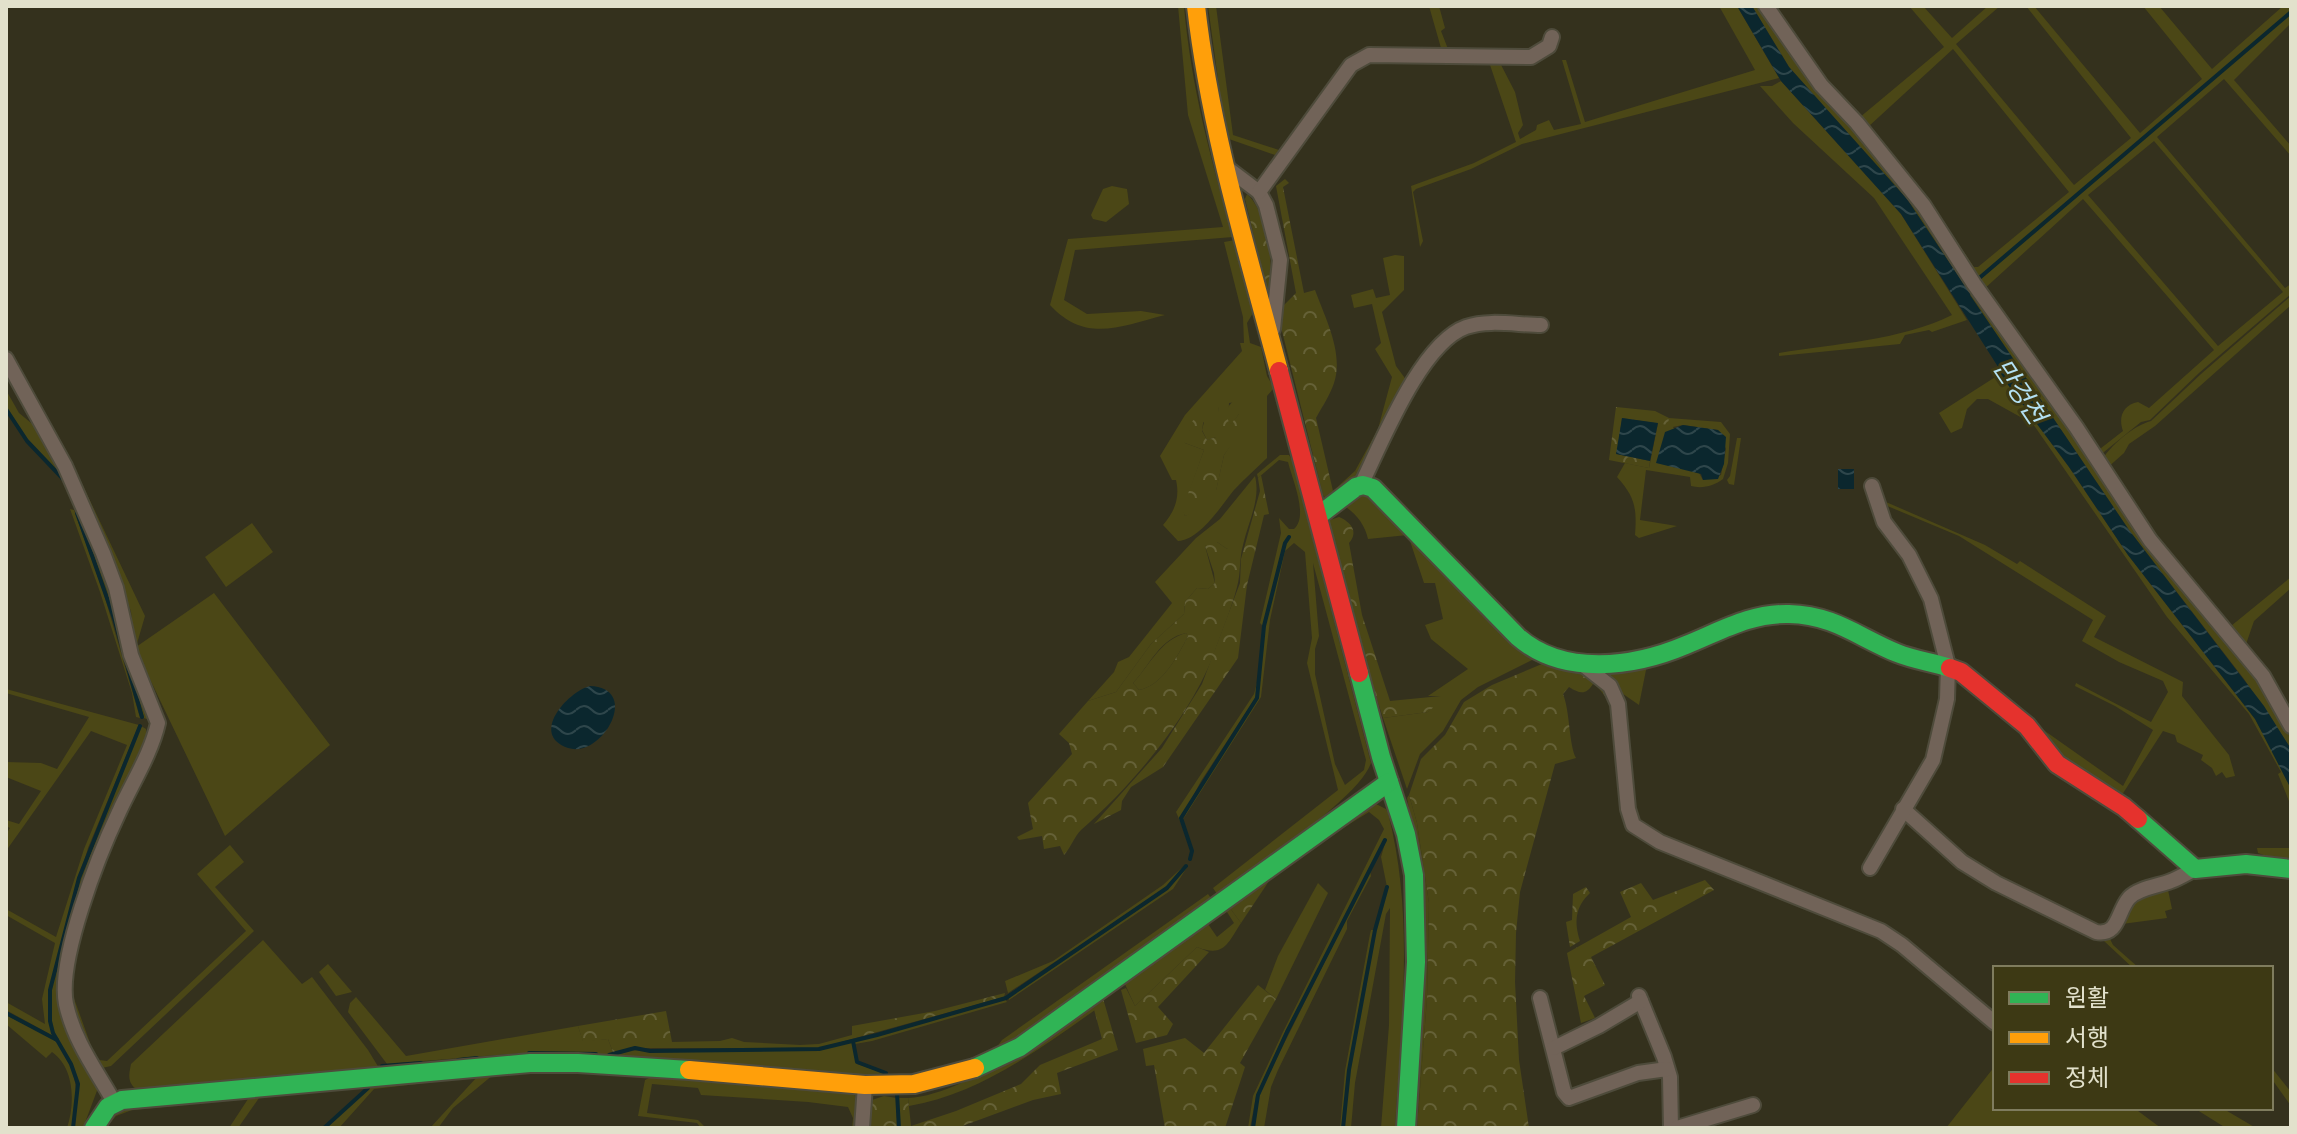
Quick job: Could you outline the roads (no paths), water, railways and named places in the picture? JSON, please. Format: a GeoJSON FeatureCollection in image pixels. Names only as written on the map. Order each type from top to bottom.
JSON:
{"type":"FeatureCollection","features":[{"type":"Feature","properties":{"kind":"street"},"geometry":{"type":"LineString","coordinates":[[1196,6],[1203,70],[1225,166],[1408,846],[1417,901],[1406,1128]]}},
{"type":"Feature","properties":{"kind":"street"},"geometry":{"type":"LineString","coordinates":[[1766,6],[1821,85],[1857,123],[1924,206],[2150,540],[2263,676],[2291,726]]}},
{"type":"Feature","properties":{"kind":"street"},"geometry":{"type":"LineString","coordinates":[[1259,192],[1351,65],[1360,59],[1369,55],[1398,54],[1531,57],[1543,52],[1552,37]]}},
{"type":"Feature","properties":{"kind":"street"},"geometry":{"type":"LineString","coordinates":[[1225,166],[1259,192],[1266,205],[1280,260],[1271,342]]}},
{"type":"Feature","properties":{"kind":"street"},"geometry":{"type":"LineString","coordinates":[[1318,516],[1361,485],[1418,373],[1442,341],[1455,332],[1479,324],[1541,325]]}},
{"type":"Feature","properties":{"kind":"street"},"geometry":{"type":"LineString","coordinates":[[6,359],[65,466],[103,553],[116,588],[131,655],[158,723],[97,864],[82,907],[65,978],[66,1006],[75,1032],[89,1063],[114,1102]]}},
{"type":"Feature","properties":{"kind":"street"},"geometry":{"type":"LineString","coordinates":[[1361,485],[1383,496],[1453,574],[1541,654],[1580,663],[1611,663],[1650,657],[1685,646],[1751,617],[1787,613],[1842,624],[1891,651],[1961,672],[2027,726],[2057,764],[2124,807],[2195,869],[2246,864],[2291,869]]}},
{"type":"Feature","properties":{"kind":"street"},"geometry":{"type":"LineString","coordinates":[[1870,868],[1933,760],[1948,690],[1948,666],[1931,599],[1909,555],[1884,522],[1872,486]]}},
{"type":"Feature","properties":{"kind":"street"},"geometry":{"type":"LineString","coordinates":[[1580,663],[1610,686],[1618,704],[1629,819],[1639,831],[1677,850],[1881,931],[1993,1021]]}},
{"type":"Feature","properties":{"kind":"street"},"geometry":{"type":"LineString","coordinates":[[94,1128],[114,1102],[520,1063],[578,1063],[743,1073],[865,1085],[914,1084],[951,1077],[1020,1047],[1389,782]]}},
{"type":"Feature","properties":{"kind":"street"},"geometry":{"type":"LineString","coordinates":[[1903,809],[1962,862],[1996,883],[2096,932],[2107,932],[2113,928],[2130,896],[2174,881],[2195,869]]}},
{"type":"Feature","properties":{"kind":"street"},"geometry":{"type":"LineString","coordinates":[[1540,998],[1564,1092],[1569,1098],[1638,1073],[1667,1069]]}},
{"type":"Feature","properties":{"kind":"street"},"geometry":{"type":"LineString","coordinates":[[1554,1048],[1599,1026],[1640,998],[1664,1057],[1674,1128],[1753,1105]]}},
{"type":"Feature","properties":{"kind":"street"},"geometry":{"type":"LineString","coordinates":[[862,1128],[865,1085]]}},
{"type":"Feature","properties":{"kind":"water","name":"만겅천"},"geometry":{"type":"Polygon","coordinates":[[[1737,6],[1752,6],[1789,67],[1907,199],[1965,286],[1970,285],[1973,289],[1970,295],[2129,530],[2264,706],[2291,749],[2291,789],[2255,719],[2128,555],[2069,467],[2000,374],[1901,214],[1781,81],[1737,6]]]}},
{"type":"Feature","properties":{"kind":"water"},"geometry":{"type":"Polygon","coordinates":[[[1622,418],[1658,423],[1650,461],[1616,454],[1622,418]]]}},
{"type":"Feature","properties":{"kind":"water"},"geometry":{"type":"Polygon","coordinates":[[[1683,425],[1718,430],[1726,437],[1724,464],[1718,479],[1703,480],[1701,474],[1656,463],[1665,432],[1683,425]]]}},
{"type":"Feature","properties":{"kind":"water"},"geometry":{"type":"Polygon","coordinates":[[[1838,469],[1854,469],[1854,489],[1838,489],[1838,469]]]}},
{"type":"Feature","properties":{"kind":"water"},"geometry":{"type":"Polygon","coordinates":[[[590,686],[605,690],[613,698],[615,709],[611,722],[604,734],[593,743],[581,749],[568,748],[557,742],[552,734],[552,724],[571,696],[590,686]]]}},
{"type":"Feature","properties":{"kind":"waterway"},"geometry":{"type":"LineString","coordinates":[[1977,280],[2291,12]]}},
{"type":"Feature","properties":{"kind":"waterway"},"geometry":{"type":"LineString","coordinates":[[6,409],[27,441],[65,481]]}},
{"type":"Feature","properties":{"kind":"waterway"},"geometry":{"type":"LineString","coordinates":[[77,513],[114,618],[142,717]]}},
{"type":"Feature","properties":{"kind":"waterway"},"geometry":{"type":"LineString","coordinates":[[1190,859],[1192,851],[1181,818],[1257,698],[1264,626],[1289,537]]}},
{"type":"Feature","properties":{"kind":"waterway"},"geometry":{"type":"LineString","coordinates":[[73,1128],[78,1084],[71,1064],[53,1033],[50,990],[79,878],[140,726]]}},
{"type":"Feature","properties":{"kind":"waterway"},"geometry":{"type":"LineString","coordinates":[[1253,1128],[1258,1095],[1385,840]]}},
{"type":"Feature","properties":{"kind":"waterway"},"geometry":{"type":"LineString","coordinates":[[609,1055],[635,1048],[650,1051],[819,1049],[1006,998],[1167,888],[1186,866]]}},
{"type":"Feature","properties":{"kind":"waterway"},"geometry":{"type":"LineString","coordinates":[[1343,1128],[1349,1070],[1375,930],[1387,887]]}},
{"type":"Feature","properties":{"kind":"waterway"},"geometry":{"type":"LineString","coordinates":[[6,1013],[57,1040]]}},
{"type":"Feature","properties":{"kind":"waterway"},"geometry":{"type":"LineString","coordinates":[[853,1041],[857,1062],[886,1073]]}},
{"type":"Feature","properties":{"kind":"waterway"},"geometry":{"type":"LineString","coordinates":[[529,1053],[596,1054]]}},
{"type":"Feature","properties":{"kind":"waterway"},"geometry":{"type":"LineString","coordinates":[[458,1060],[477,1058]]}},
{"type":"Feature","properties":{"kind":"waterway"},"geometry":{"type":"LineString","coordinates":[[382,1066],[421,1063]]}},
{"type":"Feature","properties":{"kind":"waterway"},"geometry":{"type":"LineString","coordinates":[[324,1128],[368,1088]]}},
{"type":"Feature","properties":{"kind":"waterway"},"geometry":{"type":"LineString","coordinates":[[897,1093],[899,1128]]}}]}
